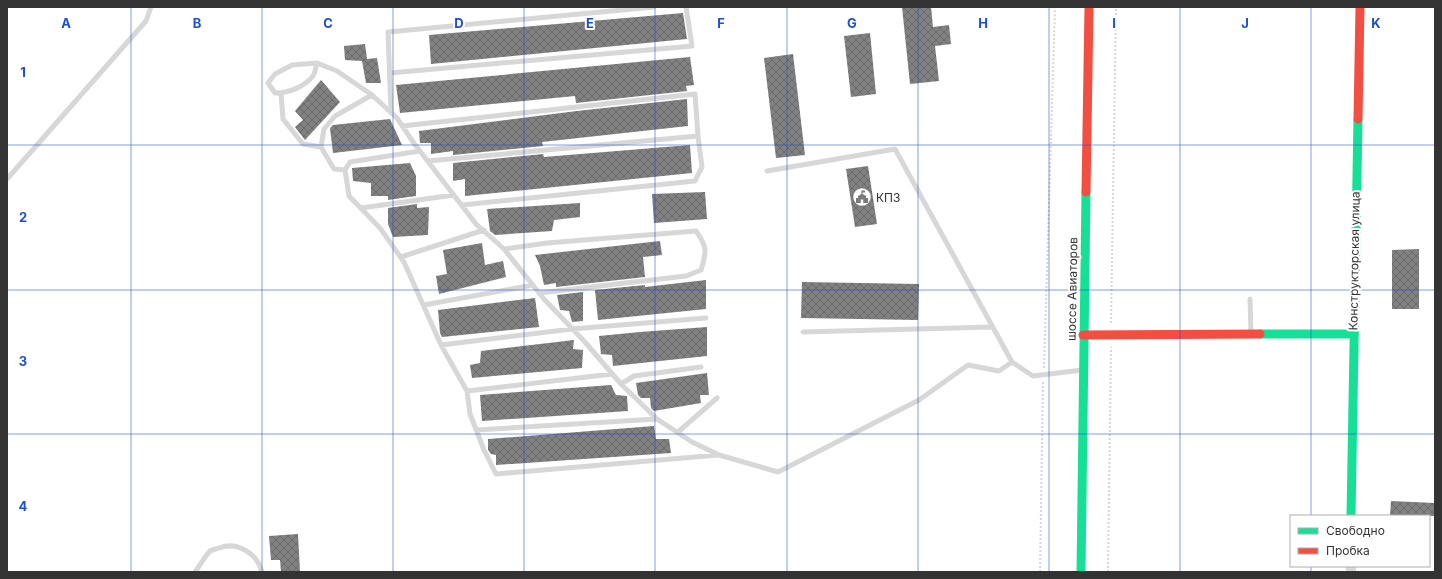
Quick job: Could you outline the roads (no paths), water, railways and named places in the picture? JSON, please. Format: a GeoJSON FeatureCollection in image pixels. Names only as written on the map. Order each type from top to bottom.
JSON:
{"type":"FeatureCollection","features":[{"type":"Feature","properties":{"kind":"street","name":"шоссе Авиаторов"},"geometry":{"type":"LineString","coordinates":[[1081,572],[1082,370],[1089,7]]}},
{"type":"Feature","properties":{"kind":"street","name":"Конструкторская улица"},"geometry":{"type":"LineString","coordinates":[[1351,515],[1353,334],[1360,7]]}},
{"type":"Feature","properties":{"kind":"street"},"geometry":{"type":"LineString","coordinates":[[1083,335],[1353,334]]}},
{"type":"Feature","properties":{"kind":"lane"},"geometry":{"type":"LineString","coordinates":[[7,179],[146,21],[151,7]]}},
{"type":"Feature","properties":{"kind":"lane"},"geometry":{"type":"LineString","coordinates":[[391,112],[388,32],[654,7]]}},
{"type":"Feature","properties":{"kind":"lane"},"geometry":{"type":"LineString","coordinates":[[390,73],[692,46],[686,7]]}},
{"type":"Feature","properties":{"kind":"lane"},"geometry":{"type":"LineString","coordinates":[[317,63],[314,75],[302,86],[286,93],[275,93],[268,83],[275,74],[292,65],[317,63],[337,71],[372,95],[397,118],[428,162],[476,224],[504,249],[539,293],[621,384],[657,419],[692,442],[719,455],[778,472],[919,400],[968,365],[999,371],[1012,362]]}},
{"type":"Feature","properties":{"kind":"lane"},"geometry":{"type":"LineString","coordinates":[[281,93],[283,119],[303,144],[321,147]]}},
{"type":"Feature","properties":{"kind":"lane"},"geometry":{"type":"LineString","coordinates":[[402,126],[695,94],[702,167],[694,181],[462,205]]}},
{"type":"Feature","properties":{"kind":"lane"},"geometry":{"type":"LineString","coordinates":[[345,170],[334,169],[321,147],[324,129],[335,116],[372,95]]}},
{"type":"Feature","properties":{"kind":"lane"},"geometry":{"type":"LineString","coordinates":[[428,162],[698,136]]}},
{"type":"Feature","properties":{"kind":"lane"},"geometry":{"type":"LineString","coordinates":[[767,171],[895,149],[1012,362],[1033,376],[1082,370]]}},
{"type":"Feature","properties":{"kind":"lane"},"geometry":{"type":"LineString","coordinates":[[420,151],[350,162],[345,170],[349,196],[380,228],[401,257],[441,345],[467,391],[470,414],[484,450],[496,474],[719,455]]}},
{"type":"Feature","properties":{"kind":"lane"},"geometry":{"type":"LineString","coordinates":[[361,208],[454,195]]}},
{"type":"Feature","properties":{"kind":"lane"},"geometry":{"type":"LineString","coordinates":[[401,257],[484,230]]}},
{"type":"Feature","properties":{"kind":"lane"},"geometry":{"type":"LineString","coordinates":[[504,249],[547,243],[696,231],[705,243],[705,258],[701,270],[686,276],[539,293]]}},
{"type":"Feature","properties":{"kind":"lane"},"geometry":{"type":"LineString","coordinates":[[424,305],[533,285]]}},
{"type":"Feature","properties":{"kind":"lane"},"geometry":{"type":"LineString","coordinates":[[1250,299],[1251,334]]}},
{"type":"Feature","properties":{"kind":"lane"},"geometry":{"type":"LineString","coordinates":[[441,345],[572,329],[706,318]]}},
{"type":"Feature","properties":{"kind":"lane"},"geometry":{"type":"LineString","coordinates":[[803,332],[993,328]]}},
{"type":"Feature","properties":{"kind":"lane"},"geometry":{"type":"LineString","coordinates":[[621,384],[634,376],[701,367]]}},
{"type":"Feature","properties":{"kind":"lane"},"geometry":{"type":"LineString","coordinates":[[467,391],[612,374]]}},
{"type":"Feature","properties":{"kind":"lane"},"geometry":{"type":"LineString","coordinates":[[678,432],[717,398]]}},
{"type":"Feature","properties":{"kind":"lane"},"geometry":{"type":"LineString","coordinates":[[476,430],[657,419]]}},
{"type":"Feature","properties":{"kind":"lane"},"geometry":{"type":"LineString","coordinates":[[195,572],[211,551],[226,545],[243,547],[254,556],[261,567],[262,572]]}},
{"type":"Feature","properties":{"kind":"place","name":"КПЗ"},"geometry":{"type":"Point","coordinates":[862,197]}}]}
